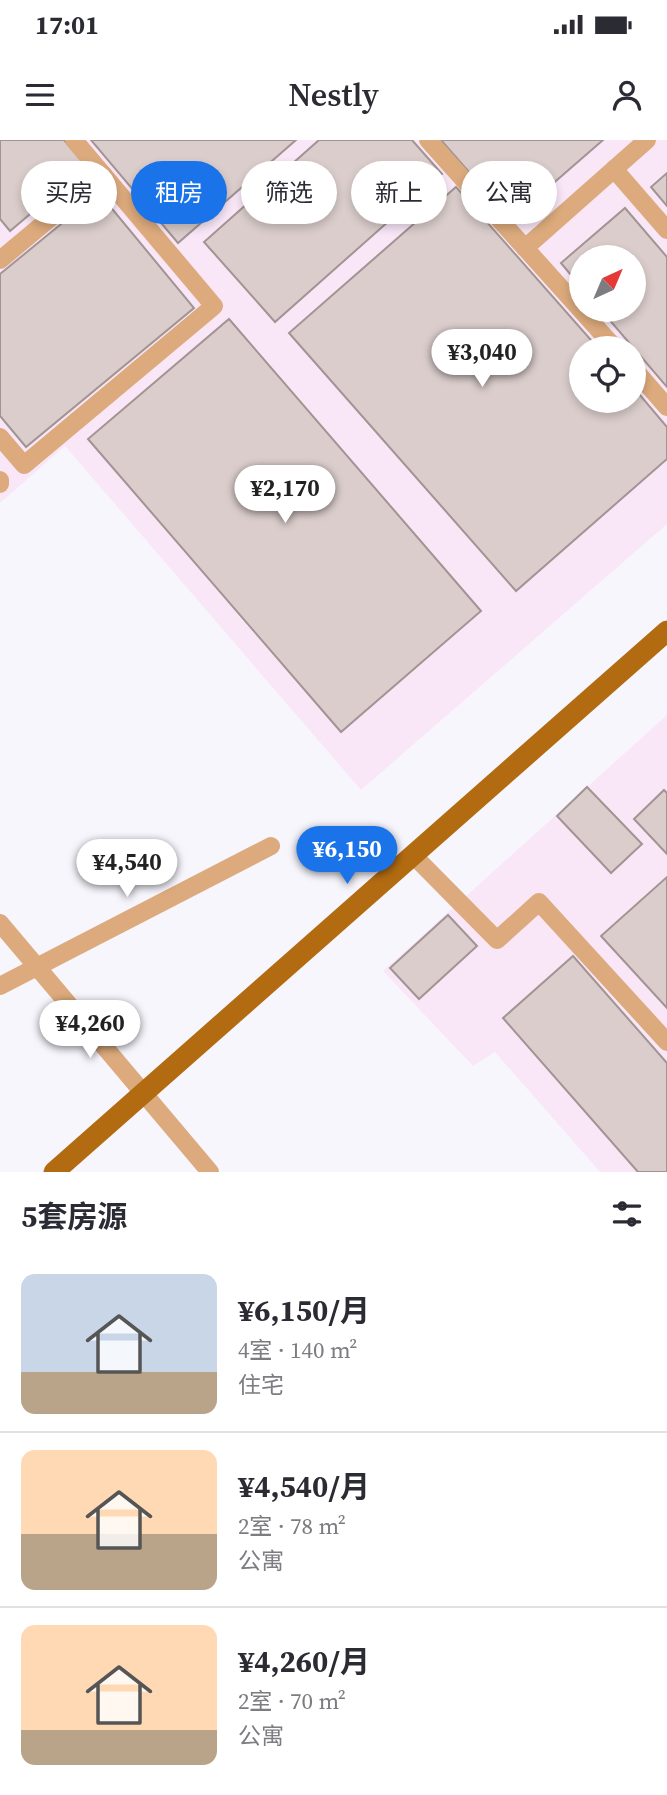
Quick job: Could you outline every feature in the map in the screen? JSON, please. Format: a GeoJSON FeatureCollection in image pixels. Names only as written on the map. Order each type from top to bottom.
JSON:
{"type":"FeatureCollection","features":[{"type":"Feature","properties":{"kind":"main road"},"geometry":{"type":"LineString","coordinates":[[54,1172],[667,631]]}},
{"type":"Feature","properties":{"kind":"street"},"geometry":{"type":"LineString","coordinates":[[74,140],[92,161]]}},
{"type":"Feature","properties":{"kind":"street"},"geometry":{"type":"LineString","coordinates":[[428,140],[604,336]]}},
{"type":"Feature","properties":{"kind":"street"},"geometry":{"type":"LineString","coordinates":[[525,248],[647,140]]}},
{"type":"Feature","properties":{"kind":"street"},"geometry":{"type":"LineString","coordinates":[[614,169],[667,230]]}},
{"type":"Feature","properties":{"kind":"street"},"geometry":{"type":"LineString","coordinates":[[0,437],[24,466],[214,306],[117,191]]}},
{"type":"Feature","properties":{"kind":"street"},"geometry":{"type":"LineString","coordinates":[[3,252],[39,224]]}},
{"type":"Feature","properties":{"kind":"street"},"geometry":{"type":"LineString","coordinates":[[646,383],[667,407]]}},
{"type":"Feature","properties":{"kind":"street"},"geometry":{"type":"LineString","coordinates":[[0,986],[271,846]]}},
{"type":"Feature","properties":{"kind":"street"},"geometry":{"type":"LineString","coordinates":[[414,856],[497,940],[539,902],[667,1042]]}},
{"type":"Feature","properties":{"kind":"street"},"geometry":{"type":"LineString","coordinates":[[0,923],[210,1172]]}},
{"type":"Feature","properties":{"kind":"shaded area"},"geometry":{"type":"Polygon","coordinates":[[[0,140],[91,140],[109,161],[21,161],[21,224],[117,224],[117,171],[131,187],[131,224],[162,224],[178,243],[200,224],[227,224],[227,200],[241,188],[241,224],[337,224],[337,161],[272,161],[296,140],[667,140],[667,524],[361,790],[65,446],[0,503],[0,140]]]}},
{"type":"Feature","properties":{"kind":"shaded area"},"geometry":{"type":"Polygon","coordinates":[[[667,715],[667,1172],[600,1172],[495,1052],[473,1066],[383,971],[667,715]]]}},
{"type":"Feature","properties":{"kind":"building"},"geometry":{"type":"Polygon","coordinates":[[[0,140],[64,140],[83,161],[21,161],[21,222],[10,231],[0,219],[0,140]]]}},
{"type":"Feature","properties":{"kind":"building"},"geometry":{"type":"Polygon","coordinates":[[[91,140],[296,140],[272,161],[241,161],[241,188],[227,200],[227,161],[131,161],[131,187],[117,171],[117,161],[109,161],[91,140]]]}},
{"type":"Feature","properties":{"kind":"building"},"geometry":{"type":"Polygon","coordinates":[[[319,140],[412,140],[431,161],[351,161],[351,224],[386,224],[275,322],[204,242],[241,209],[241,224],[337,224],[337,161],[295,161],[319,140]]]}},
{"type":"Feature","properties":{"kind":"building"},"geometry":{"type":"Polygon","coordinates":[[[441,140],[603,140],[557,180],[557,161],[461,163],[441,140]]]}},
{"type":"Feature","properties":{"kind":"building"},"geometry":{"type":"Polygon","coordinates":[[[667,173],[667,206],[651,187],[667,173]]]}},
{"type":"Feature","properties":{"kind":"building"},"geometry":{"type":"Polygon","coordinates":[[[456,187],[461,193],[461,224],[489,224],[569,315],[569,322],[575,322],[587,336],[569,336],[569,413],[646,413],[646,402],[667,427],[667,459],[516,591],[289,333],[414,224],[447,224],[447,195],[456,187]]]}},
{"type":"Feature","properties":{"kind":"building"},"geometry":{"type":"Polygon","coordinates":[[[625,208],[667,257],[667,387],[646,362],[646,336],[623,336],[611,322],[646,322],[646,245],[582,245],[625,208]]]}},
{"type":"Feature","properties":{"kind":"building"},"geometry":{"type":"Polygon","coordinates":[[[117,215],[194,308],[26,447],[0,416],[0,274],[61,224],[117,224],[117,215]]]}},
{"type":"Feature","properties":{"kind":"building"},"geometry":{"type":"Polygon","coordinates":[[[162,224],[200,224],[178,243],[162,224]]]}},
{"type":"Feature","properties":{"kind":"building"},"geometry":{"type":"Polygon","coordinates":[[[569,256],[569,273],[561,263],[569,256]]]}},
{"type":"Feature","properties":{"kind":"building"},"geometry":{"type":"Polygon","coordinates":[[[229,319],[481,611],[341,732],[88,439],[229,319]]]}},
{"type":"Feature","properties":{"kind":"building"},"geometry":{"type":"Polygon","coordinates":[[[587,787],[642,844],[611,873],[557,816],[587,787]]]}},
{"type":"Feature","properties":{"kind":"building"},"geometry":{"type":"Polygon","coordinates":[[[664,790],[667,793],[667,854],[634,819],[664,790]]]}},
{"type":"Feature","properties":{"kind":"building"},"geometry":{"type":"Polygon","coordinates":[[[667,877],[667,1008],[601,936],[667,877]]]}},
{"type":"Feature","properties":{"kind":"building"},"geometry":{"type":"Polygon","coordinates":[[[448,915],[477,946],[419,999],[390,968],[448,915]]]}},
{"type":"Feature","properties":{"kind":"building"},"geometry":{"type":"Polygon","coordinates":[[[573,956],[667,1063],[667,1172],[638,1172],[503,1018],[573,956]]]}}]}
